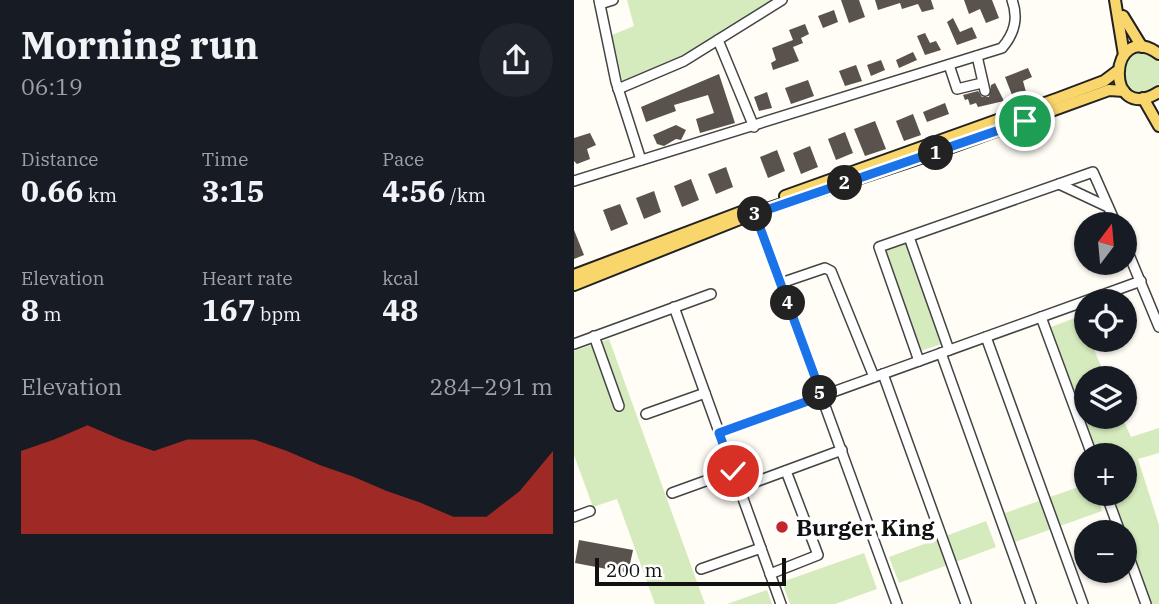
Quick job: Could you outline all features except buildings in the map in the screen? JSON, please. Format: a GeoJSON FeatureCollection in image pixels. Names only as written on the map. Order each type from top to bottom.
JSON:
{"type":"FeatureCollection","features":[{"type":"Feature","properties":{"kind":"main road"},"geometry":{"type":"LineString","coordinates":[[1115,0],[1142,47],[1159,54]]}},
{"type":"Feature","properties":{"kind":"main road"},"geometry":{"type":"LineString","coordinates":[[574,275],[1104,81],[1116,72],[1124,55],[1115,0]]}},
{"type":"Feature","properties":{"kind":"main road"},"geometry":{"type":"LineString","coordinates":[[1124,55],[1142,47]]}},
{"type":"Feature","properties":{"kind":"main road"},"geometry":{"type":"LineString","coordinates":[[1116,72],[1124,90]]}},
{"type":"Feature","properties":{"kind":"main road"},"geometry":{"type":"LineString","coordinates":[[574,285],[754,210],[942,151],[1109,90],[1124,90],[1143,98],[1159,126]]}},
{"type":"Feature","properties":{"kind":"main road"},"geometry":{"type":"LineString","coordinates":[[1143,98],[1159,92]]}},
{"type":"Feature","properties":{"kind":"street"},"geometry":{"type":"LineString","coordinates":[[613,0],[600,2],[618,89],[641,160]]}},
{"type":"Feature","properties":{"kind":"street"},"geometry":{"type":"LineString","coordinates":[[618,89],[684,61],[782,0]]}},
{"type":"Feature","properties":{"kind":"street"},"geometry":{"type":"LineString","coordinates":[[574,181],[1002,48],[1011,37],[1015,24],[1012,0]]}},
{"type":"Feature","properties":{"kind":"street"},"geometry":{"type":"LineString","coordinates":[[718,40],[754,127]]}},
{"type":"Feature","properties":{"kind":"street"},"geometry":{"type":"LineString","coordinates":[[950,65],[957,89],[983,87],[984,77],[977,56]]}},
{"type":"Feature","properties":{"kind":"street"},"geometry":{"type":"LineString","coordinates":[[919,361],[878,247],[1093,172],[1111,212]]}},
{"type":"Feature","properties":{"kind":"street"},"geometry":{"type":"LineString","coordinates":[[1059,184],[1109,208]]}},
{"type":"Feature","properties":{"kind":"street"},"geometry":{"type":"LineString","coordinates":[[754,210],[897,604]]}},
{"type":"Feature","properties":{"kind":"street"},"geometry":{"type":"LineString","coordinates":[[909,237],[1031,604]]}},
{"type":"Feature","properties":{"kind":"street"},"geometry":{"type":"LineString","coordinates":[[781,283],[825,268],[831,271],[879,375],[966,604]]}},
{"type":"Feature","properties":{"kind":"street"},"geometry":{"type":"LineString","coordinates":[[1138,274],[1159,327]]}},
{"type":"Feature","properties":{"kind":"street"},"geometry":{"type":"LineString","coordinates":[[719,433],[1141,281]]}},
{"type":"Feature","properties":{"kind":"street"},"geometry":{"type":"LineString","coordinates":[[574,344],[711,294]]}},
{"type":"Feature","properties":{"kind":"street"},"geometry":{"type":"LineString","coordinates":[[674,307],[781,604]]}},
{"type":"Feature","properties":{"kind":"street"},"geometry":{"type":"LineString","coordinates":[[1041,317],[1088,443]]}},
{"type":"Feature","properties":{"kind":"street"},"geometry":{"type":"LineString","coordinates":[[594,336],[619,406]]}},
{"type":"Feature","properties":{"kind":"street"},"geometry":{"type":"LineString","coordinates":[[986,337],[1083,604]]}},
{"type":"Feature","properties":{"kind":"street"},"geometry":{"type":"LineString","coordinates":[[646,414],[705,393]]}},
{"type":"Feature","properties":{"kind":"street"},"geometry":{"type":"LineString","coordinates":[[739,488],[842,451]]}},
{"type":"Feature","properties":{"kind":"street"},"geometry":{"type":"LineString","coordinates":[[672,493],[733,471]]}},
{"type":"Feature","properties":{"kind":"street"},"geometry":{"type":"LineString","coordinates":[[770,574],[818,555],[786,471]]}},
{"type":"Feature","properties":{"kind":"street"},"geometry":{"type":"LineString","coordinates":[[574,517],[590,511]]}},
{"type":"Feature","properties":{"kind":"street"},"geometry":{"type":"LineString","coordinates":[[701,569],[761,548]]}},
{"type":"Feature","properties":{"kind":"street"},"geometry":{"type":"LineString","coordinates":[[1137,579],[1146,604]]}},
{"type":"Feature","properties":{"kind":"green space"},"geometry":{"type":"Polygon","coordinates":[[[627,0],[774,0],[680,57],[623,82],[612,35],[634,26],[627,0]]]}},
{"type":"Feature","properties":{"kind":"green space"},"geometry":{"type":"Polygon","coordinates":[[[1142,53],[1156,59],[1160,65],[1160,81],[1156,87],[1142,93],[1128,87],[1122,73],[1128,59],[1142,53]]]}},
{"type":"Feature","properties":{"kind":"green space"},"geometry":{"type":"Polygon","coordinates":[[[907,243],[942,344],[920,351],[885,250],[907,243]]]}},
{"type":"Feature","properties":{"kind":"green space"},"geometry":{"type":"Polygon","coordinates":[[[1074,318],[1074,352],[1095,352],[1101,366],[1074,366],[1074,391],[1051,327],[1074,318]]]}},
{"type":"Feature","properties":{"kind":"green space"},"geometry":{"type":"Polygon","coordinates":[[[609,339],[705,604],[655,604],[617,499],[593,507],[574,455],[574,351],[609,339]]]}},
{"type":"Feature","properties":{"kind":"green space"},"geometry":{"type":"Polygon","coordinates":[[[1159,428],[1159,453],[1138,459],[1159,525],[1159,604],[1151,604],[1137,566],[1137,520],[1120,520],[1115,506],[1137,506],[1137,443],[1093,443],[1088,429],[1127,429],[1131,437],[1159,428]]]}},
{"type":"Feature","properties":{"kind":"green space"},"geometry":{"type":"Polygon","coordinates":[[[1074,489],[1074,506],[1100,506],[1102,511],[1015,542],[1005,513],[1074,489]]]}},
{"type":"Feature","properties":{"kind":"green space"},"geometry":{"type":"Polygon","coordinates":[[[986,521],[996,547],[899,583],[889,557],[986,521]]]}},
{"type":"Feature","properties":{"kind":"green space"},"geometry":{"type":"Polygon","coordinates":[[[864,553],[877,589],[835,604],[790,604],[782,582],[864,553]]]}},
{"type":"Feature","properties":{"kind":"green space"},"geometry":{"type":"Polygon","coordinates":[[[767,590],[772,604],[727,604],[767,590]]]}},
{"type":"Feature","properties":{"kind":"place","name":"Burger King"},"geometry":{"type":"Point","coordinates":[782,527]}},
{"type":"Feature","properties":{"kind":"route"},"geometry":{"type":"LineString","coordinates":[[733,471],[719,433],[822,396],[755,214],[1025,121]]}}]}
